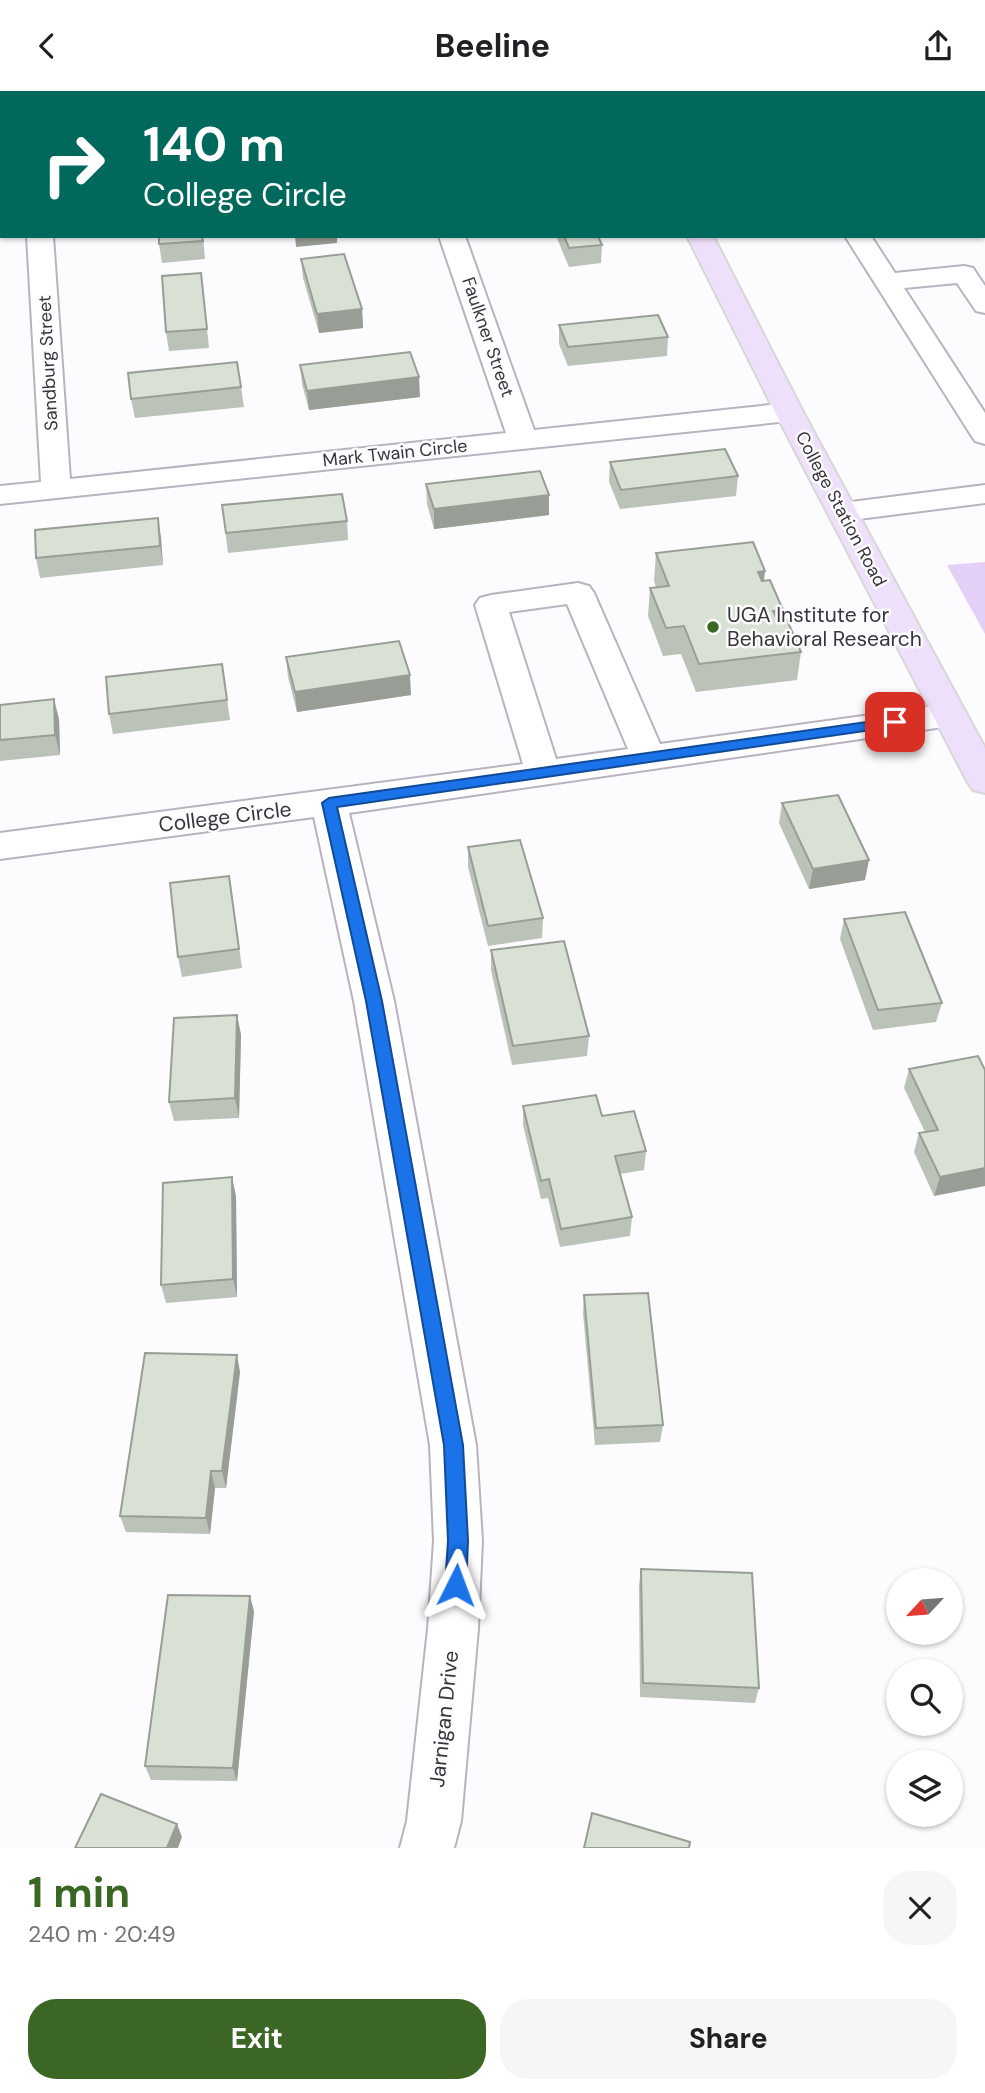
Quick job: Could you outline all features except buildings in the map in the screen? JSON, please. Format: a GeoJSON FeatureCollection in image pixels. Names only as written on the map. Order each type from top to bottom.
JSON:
{"type":"FeatureCollection","features":[{"type":"Feature","properties":{"kind":"main road","name":"College Station Road"},"geometry":{"type":"LineString","coordinates":[[701,238],[789,412],[985,781]]}},
{"type":"Feature","properties":{"kind":"street","name":"Sandburg Street"},"geometry":{"type":"LineString","coordinates":[[40,238],[56,489]]}},
{"type":"Feature","properties":{"kind":"street","name":"Faulkner Street"},"geometry":{"type":"LineString","coordinates":[[453,238],[523,439]]}},
{"type":"Feature","properties":{"kind":"street"},"geometry":{"type":"LineString","coordinates":[[859,238],[985,435]]}},
{"type":"Feature","properties":{"kind":"street"},"geometry":{"type":"LineString","coordinates":[[887,282],[964,274],[985,305]]}},
{"type":"Feature","properties":{"kind":"street","name":"Mark Twain Circle"},"geometry":{"type":"LineString","coordinates":[[0,495],[789,412]]}},
{"type":"Feature","properties":{"kind":"street"},"geometry":{"type":"LineString","coordinates":[[842,512],[985,494]]}},
{"type":"Feature","properties":{"kind":"street"},"geometry":{"type":"LineString","coordinates":[[543,773],[491,605],[578,593],[649,758]]}},
{"type":"Feature","properties":{"kind":"street","name":"College Circle"},"geometry":{"type":"LineString","coordinates":[[0,846],[329,803],[950,715]]}},
{"type":"Feature","properties":{"kind":"street","name":"Jarnigan Drive"},"geometry":{"type":"LineString","coordinates":[[329,803],[374,1001],[453,1445],[458,1541],[453,1629],[434,1821],[426,1848]]}},
{"type":"Feature","properties":{"kind":"shaded area"},"geometry":{"type":"Polygon","coordinates":[[[985,562],[985,634],[947,565],[985,562]]]}},
{"type":"Feature","properties":{"kind":"place","name":"UGA Institute for Behavioral Research"},"geometry":{"type":"Point","coordinates":[713,627]}},
{"type":"Feature","properties":{"kind":"route"},"geometry":{"type":"LineString","coordinates":[[456,1585],[458,1541],[453,1445],[374,1001],[329,803],[895,722]]}}]}
